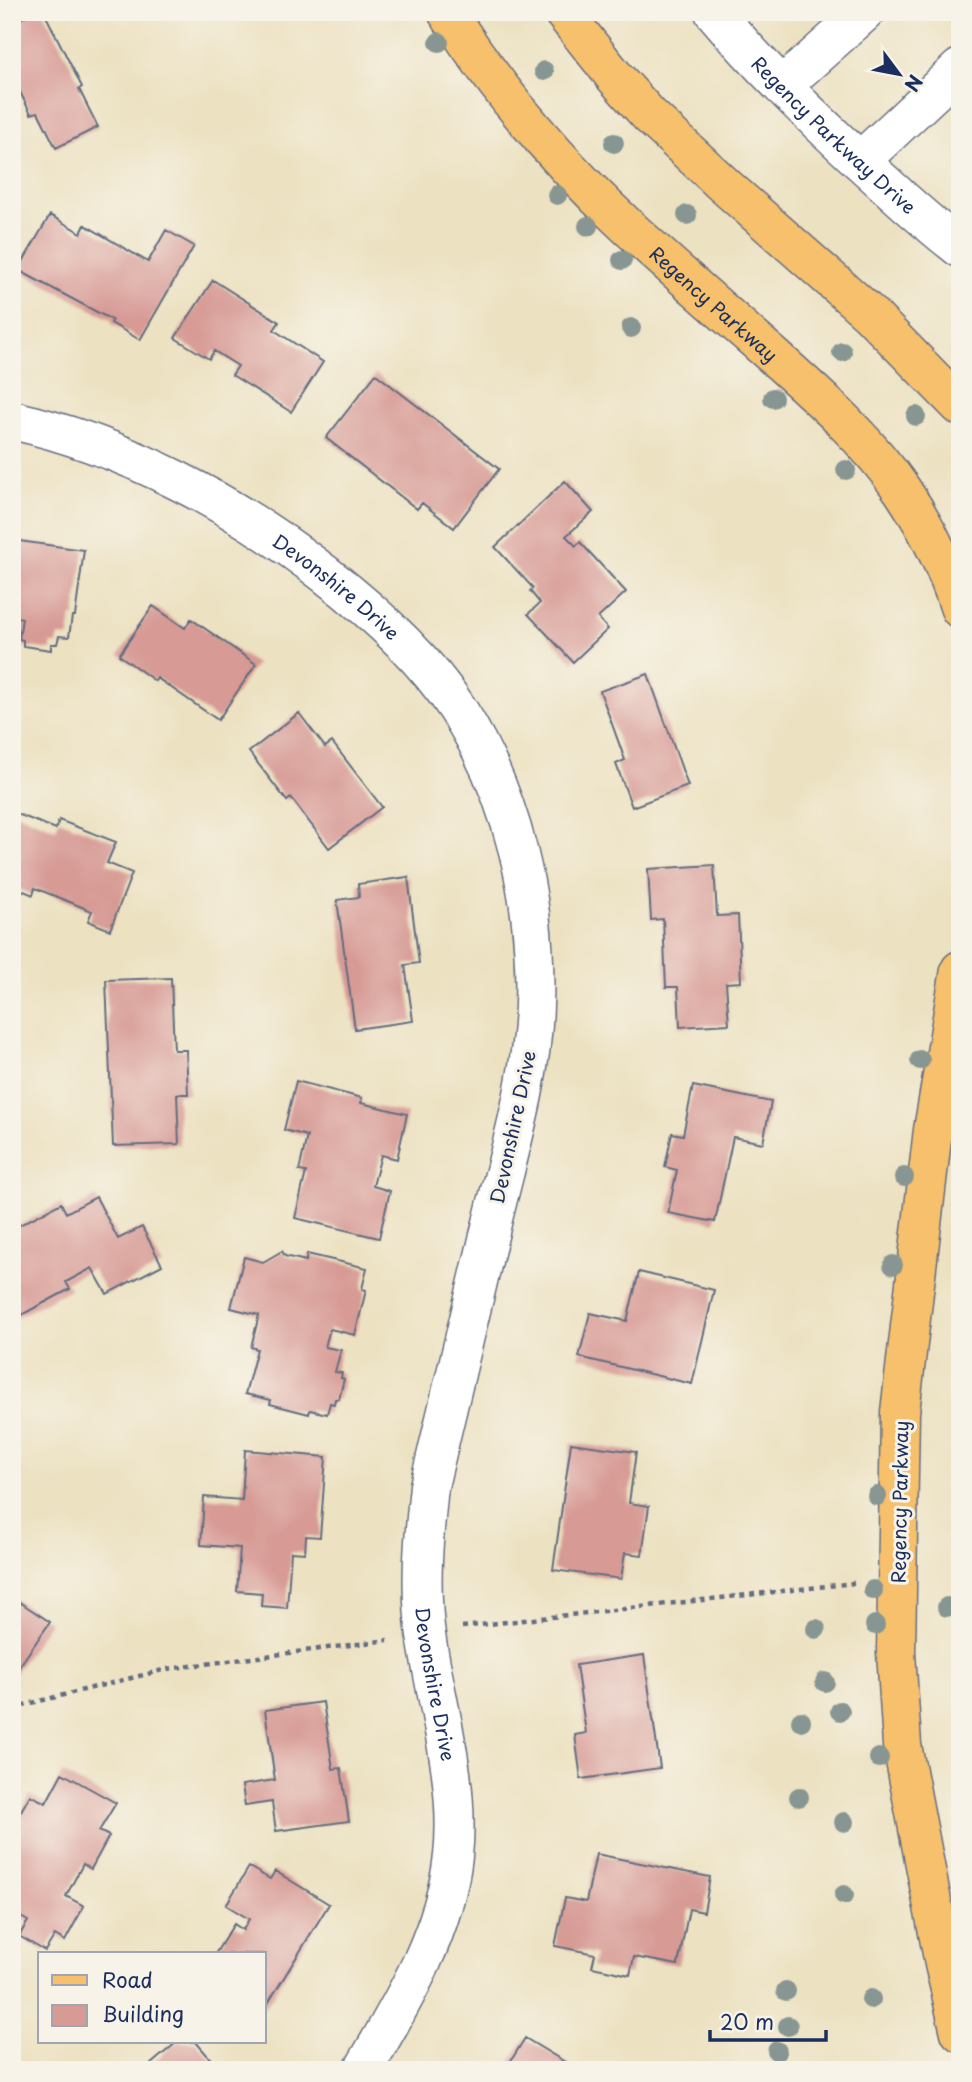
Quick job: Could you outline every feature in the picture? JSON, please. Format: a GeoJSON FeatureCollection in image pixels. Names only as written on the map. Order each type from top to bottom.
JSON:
{"type":"FeatureCollection","features":[{"type":"Feature","properties":{"kind":"main road","name":"Regency Parkway"},"geometry":{"type":"LineString","coordinates":[[447,12],[526,119],[586,186],[826,405],[872,452],[920,518],[936,549],[960,609]]}},
{"type":"Feature","properties":{"kind":"main road"},"geometry":{"type":"LineString","coordinates":[[563,12],[649,115],[724,187],[869,313],[960,406]]}},
{"type":"Feature","properties":{"kind":"main road","name":"Regency Parkway"},"geometry":{"type":"LineString","coordinates":[[960,970],[933,1130],[900,1412],[896,1652],[902,1745],[943,1964],[960,2032]]}},
{"type":"Feature","properties":{"kind":"street","name":"Regency Parkway Drive"},"geometry":{"type":"LineString","coordinates":[[714,12],[782,86],[860,161],[957,242]]}},
{"type":"Feature","properties":{"kind":"street"},"geometry":{"type":"LineString","coordinates":[[782,86],[865,12]]}},
{"type":"Feature","properties":{"kind":"street"},"geometry":{"type":"LineString","coordinates":[[860,161],[960,68]]}},
{"type":"Feature","properties":{"kind":"street","name":"Devonshire Drive"},"geometry":{"type":"LineString","coordinates":[[12,421],[35,425],[121,453],[196,490],[308,561],[366,605],[430,672],[477,742],[502,798],[523,870],[533,938],[534,1006],[526,1077],[429,1486],[422,1555],[426,1633],[450,1757],[453,1855],[445,1898],[428,1949],[404,1999],[363,2070]]}},
{"type":"Feature","properties":{"kind":"path"},"geometry":{"type":"LineString","coordinates":[[12,1708],[167,1669],[470,1626],[854,1583]]}},
{"type":"Feature","properties":{"kind":"building"},"geometry":{"type":"Polygon","coordinates":[[[33,12],[44,12],[82,87],[79,89],[98,127],[56,148],[38,112],[31,114],[12,76],[12,23],[33,12]]]}},
{"type":"Feature","properties":{"kind":"building"},"geometry":{"type":"Polygon","coordinates":[[[50,215],[81,233],[85,225],[148,262],[166,230],[194,246],[140,340],[111,323],[112,320],[18,270],[50,215]]]}},
{"type":"Feature","properties":{"kind":"building"},"geometry":{"type":"Polygon","coordinates":[[[213,280],[279,322],[274,330],[323,362],[291,412],[232,375],[238,366],[214,351],[209,359],[175,338],[213,280]]]}},
{"type":"Feature","properties":{"kind":"building"},"geometry":{"type":"Polygon","coordinates":[[[376,374],[499,469],[454,528],[422,503],[417,509],[326,438],[376,374]]]}},
{"type":"Feature","properties":{"kind":"building"},"geometry":{"type":"Polygon","coordinates":[[[565,481],[593,512],[566,536],[576,546],[580,542],[626,592],[598,618],[608,629],[573,662],[528,614],[540,603],[530,591],[533,588],[495,547],[565,481]]]}},
{"type":"Feature","properties":{"kind":"building"},"geometry":{"type":"Polygon","coordinates":[[[12,540],[84,550],[75,616],[72,616],[69,637],[59,636],[57,644],[51,644],[51,650],[23,646],[23,640],[19,639],[22,618],[12,616],[12,540]]]}},
{"type":"Feature","properties":{"kind":"building"},"geometry":{"type":"Polygon","coordinates":[[[153,606],[185,628],[191,619],[256,664],[218,720],[119,655],[153,606]]]}},
{"type":"Feature","properties":{"kind":"building"},"geometry":{"type":"Polygon","coordinates":[[[648,674],[688,786],[632,807],[616,764],[625,760],[600,691],[648,674]]]}},
{"type":"Feature","properties":{"kind":"building"},"geometry":{"type":"Polygon","coordinates":[[[299,713],[325,747],[332,742],[382,807],[329,848],[291,798],[287,801],[249,752],[299,713]]]}},
{"type":"Feature","properties":{"kind":"building"},"geometry":{"type":"Polygon","coordinates":[[[12,812],[56,829],[59,820],[116,842],[107,863],[132,873],[110,930],[88,921],[92,911],[35,888],[33,895],[12,886],[12,812]]]}},
{"type":"Feature","properties":{"kind":"building"},"geometry":{"type":"Polygon","coordinates":[[[714,865],[717,916],[738,915],[741,982],[726,983],[729,1024],[680,1027],[678,987],[666,987],[663,919],[651,920],[648,869],[714,865]]]}},
{"type":"Feature","properties":{"kind":"building"},"geometry":{"type":"Polygon","coordinates":[[[408,877],[419,963],[405,965],[413,1021],[355,1029],[337,900],[359,897],[358,884],[408,877]]]}},
{"type":"Feature","properties":{"kind":"building"},"geometry":{"type":"Polygon","coordinates":[[[171,978],[174,1050],[186,1050],[188,1094],[177,1094],[179,1144],[113,1146],[106,980],[171,978]]]}},
{"type":"Feature","properties":{"kind":"building"},"geometry":{"type":"Polygon","coordinates":[[[296,1081],[362,1098],[361,1103],[407,1114],[397,1159],[381,1155],[373,1186],[390,1191],[379,1238],[295,1218],[306,1172],[299,1171],[307,1136],[284,1130],[296,1081]]]}},
{"type":"Feature","properties":{"kind":"building"},"geometry":{"type":"Polygon","coordinates":[[[693,1086],[771,1102],[763,1143],[733,1137],[715,1222],[668,1213],[677,1170],[665,1167],[672,1133],[683,1135],[693,1086]]]}},
{"type":"Feature","properties":{"kind":"building"},"geometry":{"type":"Polygon","coordinates":[[[96,1197],[118,1239],[142,1227],[162,1265],[107,1294],[92,1268],[66,1282],[70,1289],[12,1320],[12,1229],[61,1203],[66,1213],[96,1197]]]}},
{"type":"Feature","properties":{"kind":"building"},"geometry":{"type":"Polygon","coordinates":[[[282,1251],[285,1256],[306,1261],[307,1254],[367,1268],[362,1289],[366,1290],[355,1335],[330,1329],[325,1347],[341,1350],[335,1372],[342,1373],[341,1378],[344,1379],[339,1399],[335,1399],[334,1404],[330,1403],[327,1414],[310,1410],[309,1414],[245,1394],[257,1349],[251,1347],[259,1315],[231,1308],[244,1257],[263,1262],[282,1251]]]}},
{"type":"Feature","properties":{"kind":"building"},"geometry":{"type":"Polygon","coordinates":[[[639,1272],[714,1290],[692,1384],[579,1357],[590,1313],[627,1321],[639,1272]]]}},
{"type":"Feature","properties":{"kind":"building"},"geometry":{"type":"Polygon","coordinates":[[[571,1443],[636,1452],[629,1503],[649,1506],[642,1555],[625,1553],[621,1579],[553,1570],[571,1443]]]}},
{"type":"Feature","properties":{"kind":"building"},"geometry":{"type":"Polygon","coordinates":[[[245,1450],[326,1457],[320,1537],[306,1536],[305,1553],[291,1552],[287,1608],[261,1606],[262,1593],[237,1591],[240,1548],[201,1545],[204,1497],[242,1500],[245,1450]]]}},
{"type":"Feature","properties":{"kind":"building"},"geometry":{"type":"Polygon","coordinates":[[[12,1597],[50,1622],[12,1677],[12,1597]]]}},
{"type":"Feature","properties":{"kind":"building"},"geometry":{"type":"Polygon","coordinates":[[[644,1655],[660,1768],[581,1779],[575,1735],[586,1733],[576,1665],[644,1655]]]}},
{"type":"Feature","properties":{"kind":"building"},"geometry":{"type":"Polygon","coordinates":[[[323,1702],[333,1769],[341,1768],[349,1821],[276,1831],[272,1802],[245,1806],[242,1785],[275,1780],[265,1710],[323,1702]]]}},
{"type":"Feature","properties":{"kind":"building"},"geometry":{"type":"Polygon","coordinates":[[[62,1773],[116,1803],[99,1831],[109,1836],[91,1869],[83,1864],[66,1896],[84,1906],[65,1941],[55,1935],[45,1951],[19,1936],[28,1921],[12,1912],[12,1827],[30,1795],[46,1803],[62,1773]]]}},
{"type":"Feature","properties":{"kind":"building"},"geometry":{"type":"Polygon","coordinates":[[[596,1854],[710,1877],[704,1912],[689,1909],[678,1965],[634,1957],[630,1975],[592,1967],[595,1954],[555,1946],[565,1898],[586,1902],[596,1854]]]}},
{"type":"Feature","properties":{"kind":"building"},"geometry":{"type":"Polygon","coordinates":[[[249,1867],[270,1879],[275,1871],[329,1904],[266,2007],[266,1952],[216,1952],[234,1924],[243,1930],[249,1919],[226,1905],[249,1867]]]}},
{"type":"Feature","properties":{"kind":"building"},"geometry":{"type":"Polygon","coordinates":[[[525,2038],[568,2064],[565,2070],[505,2070],[525,2038]]]}},
{"type":"Feature","properties":{"kind":"building"},"geometry":{"type":"Polygon","coordinates":[[[175,2044],[198,2044],[220,2070],[144,2070],[175,2044]]]}}]}
